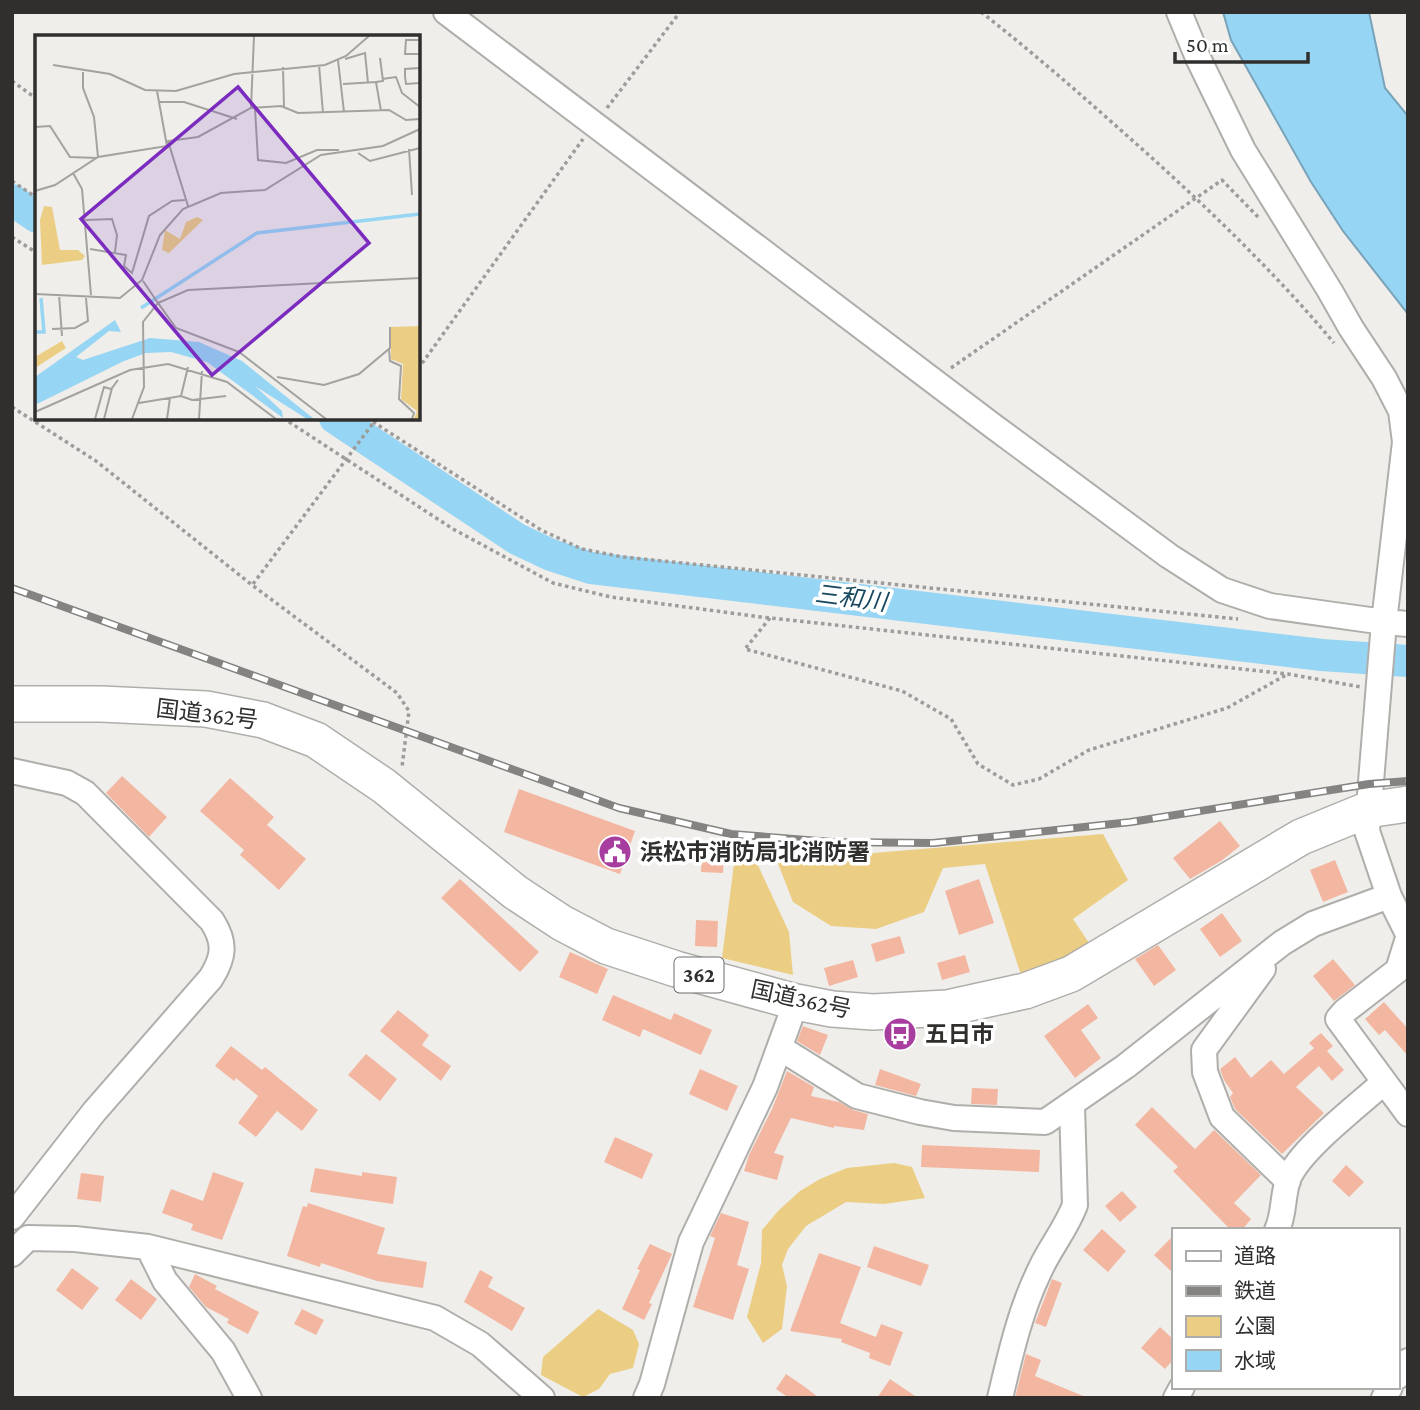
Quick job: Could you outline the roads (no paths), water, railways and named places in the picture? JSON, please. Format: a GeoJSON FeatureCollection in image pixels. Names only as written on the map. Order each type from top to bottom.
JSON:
{"type":"FeatureCollection","features":[{"type":"Feature","properties":{"kind":"highway","name":"国道362号"},"geometry":{"type":"LineString","coordinates":[[12,704],[101,704],[206,709],[263,720],[316,740],[384,786],[515,892],[562,923],[618,950],[796,1002],[832,1009],[873,1012],[947,1008],[1025,991],[1071,974],[1301,837],[1367,810],[1408,804]]}},
{"type":"Feature","properties":{"kind":"street"},"geometry":{"type":"LineString","coordinates":[[446,12],[1169,556],[1222,590],[1270,606],[1392,628]]}},
{"type":"Feature","properties":{"kind":"street"},"geometry":{"type":"LineString","coordinates":[[1179,12],[1198,58],[1243,150],[1384,378],[1401,411],[1405,442],[1392,628],[1377,685],[1367,831],[1390,896],[1408,936],[1398,970],[1338,1019],[1408,1114]]}},
{"type":"Feature","properties":{"kind":"street"},"geometry":{"type":"LineString","coordinates":[[12,771],[67,783],[85,793],[212,921],[220,934],[222,948],[220,962],[211,978],[94,1112],[12,1217]]}},
{"type":"Feature","properties":{"kind":"street"},"geometry":{"type":"LineString","coordinates":[[780,1048],[857,1096],[954,1118],[1045,1122],[1126,1066],[1282,943],[1313,924],[1390,896]]}},
{"type":"Feature","properties":{"kind":"street"},"geometry":{"type":"LineString","coordinates":[[1282,943],[1204,1050],[1205,1072],[1222,1117],[1287,1181]]}},
{"type":"Feature","properties":{"kind":"street"},"geometry":{"type":"LineString","coordinates":[[646,1398],[691,1242],[765,1087],[796,1002]]}},
{"type":"Feature","properties":{"kind":"street"},"geometry":{"type":"LineString","coordinates":[[1278,1228],[1287,1181],[1298,1159],[1384,1082]]}},
{"type":"Feature","properties":{"kind":"street"},"geometry":{"type":"LineString","coordinates":[[1000,1398],[1011,1353],[1037,1275],[1053,1243],[1070,1219],[1075,1205],[1072,1105]]}},
{"type":"Feature","properties":{"kind":"street"},"geometry":{"type":"LineString","coordinates":[[18,1239],[75,1240],[148,1247],[435,1318],[480,1344],[542,1398]]}},
{"type":"Feature","properties":{"kind":"street"},"geometry":{"type":"LineString","coordinates":[[148,1247],[164,1280],[223,1351],[248,1398]]}},
{"type":"Feature","properties":{"kind":"water"},"geometry":{"type":"Polygon","coordinates":[[[1223,12],[1369,12],[1385,88],[1408,116],[1408,314],[1343,231],[1311,182],[1231,40],[1223,12]]]}},
{"type":"Feature","properties":{"kind":"waterway","name":"三和川"},"geometry":{"type":"LineString","coordinates":[[12,200],[35,216]]}},
{"type":"Feature","properties":{"kind":"waterway","name":"三和川"},"geometry":{"type":"LineString","coordinates":[[338,420],[517,539],[551,555],[591,568],[1322,655],[1408,661]]}},
{"type":"Feature","properties":{"kind":"railway"},"geometry":{"type":"LineString","coordinates":[[12,588],[619,808],[731,834],[832,842],[933,843],[1131,822],[1369,784],[1408,781]]}},
{"type":"Feature","properties":{"kind":"place","name":"浜松市消防局北消防署"},"geometry":{"type":"Point","coordinates":[615,852]}},
{"type":"Feature","properties":{"kind":"place","name":"五日市"},"geometry":{"type":"Point","coordinates":[900,1034]}}]}
